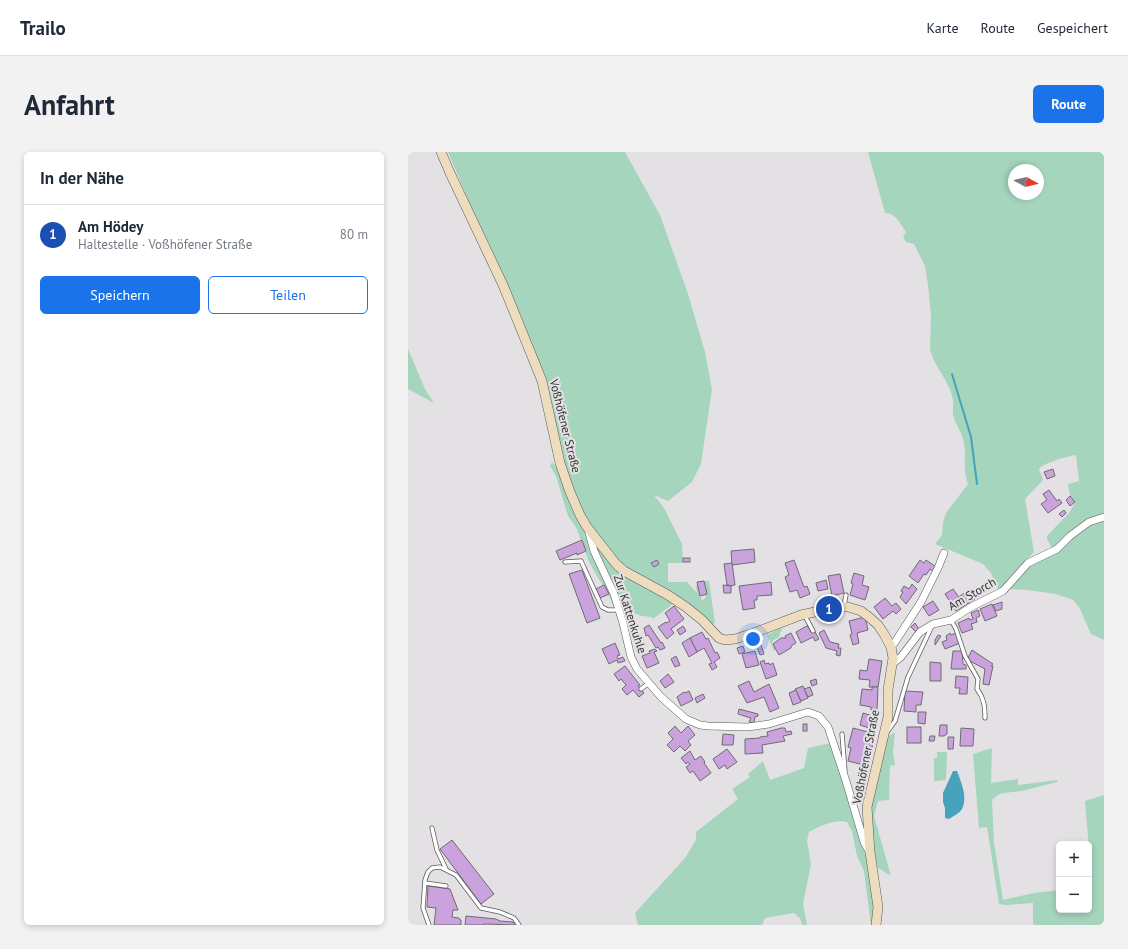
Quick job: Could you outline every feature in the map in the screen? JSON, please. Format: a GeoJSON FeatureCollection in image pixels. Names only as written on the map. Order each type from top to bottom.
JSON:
{"type":"FeatureCollection","features":[{"type":"Feature","properties":{"kind":"street","name":"Voßhöfener Straße"},"geometry":{"type":"LineString","coordinates":[[441,152],[503,285],[542,381],[560,463],[580,514],[587,527],[616,564],[624,572],[668,595],[686,607],[720,638],[725,640],[748,635],[804,614],[829,608],[843,607],[856,609],[870,617],[884,634],[891,647],[892,664],[888,690],[888,717],[867,806],[870,852],[878,907],[876,925]]}},
{"type":"Feature","properties":{"kind":"street","name":"Am Storch"},"geometry":{"type":"LineString","coordinates":[[892,664],[901,657],[920,632],[933,624],[951,620],[971,607],[1003,591],[1028,563],[1057,549],[1070,536],[1089,522],[1104,517]]}},
{"type":"Feature","properties":{"kind":"street","name":"Zur Kattenkuhle"},"geometry":{"type":"LineString","coordinates":[[587,527],[594,551],[614,594],[631,657],[637,669],[661,697],[679,714],[691,722],[700,725],[748,727],[769,724],[808,712],[815,714],[824,720],[828,727],[846,781],[864,842],[870,852]]}},
{"type":"Feature","properties":{"kind":"street"},"geometry":{"type":"LineString","coordinates":[[891,647],[921,602],[944,553]]}},
{"type":"Feature","properties":{"kind":"lane"},"geometry":{"type":"LineString","coordinates":[[565,562],[581,561],[602,607],[608,610],[619,610]]}},
{"type":"Feature","properties":{"kind":"lane"},"geometry":{"type":"LineString","coordinates":[[843,607],[846,595]]}},
{"type":"Feature","properties":{"kind":"lane"},"geometry":{"type":"LineString","coordinates":[[804,614],[813,631]]}},
{"type":"Feature","properties":{"kind":"lane"},"geometry":{"type":"LineString","coordinates":[[951,620],[956,629],[965,656],[978,679],[977,689],[982,694],[986,718]]}},
{"type":"Feature","properties":{"kind":"lane"},"geometry":{"type":"LineString","coordinates":[[884,733],[888,731],[895,721],[908,677],[933,624]]}},
{"type":"Feature","properties":{"kind":"lane"},"geometry":{"type":"LineString","coordinates":[[641,689],[649,683]]}},
{"type":"Feature","properties":{"kind":"lane"},"geometry":{"type":"LineString","coordinates":[[842,734],[846,781]]}},
{"type":"Feature","properties":{"kind":"lane"},"geometry":{"type":"LineString","coordinates":[[432,828],[437,850],[446,869]]}},
{"type":"Feature","properties":{"kind":"lane"},"geometry":{"type":"LineString","coordinates":[[429,925],[423,908],[424,883],[428,872],[432,868],[440,867],[456,875],[481,908],[500,912],[514,918],[520,925]]}},
{"type":"Feature","properties":{"kind":"lane"},"geometry":{"type":"LineString","coordinates":[[424,883],[446,886]]}},
{"type":"Feature","properties":{"kind":"green space"},"geometry":{"type":"Polygon","coordinates":[[[448,152],[625,152],[660,215],[688,294],[705,352],[712,389],[701,464],[692,482],[668,501],[654,495],[664,508],[682,544],[683,563],[668,563],[668,582],[687,582],[697,593],[696,586],[698,585],[701,599],[703,600],[707,594],[704,581],[709,581],[715,623],[711,625],[619,563],[583,516],[563,460],[545,384],[448,152]]]}},
{"type":"Feature","properties":{"kind":"green space"},"geometry":{"type":"Polygon","coordinates":[[[868,152],[1104,152],[1104,514],[1053,550],[1047,536],[1069,513],[1075,503],[1070,496],[1068,484],[1079,481],[1076,455],[1045,464],[1039,469],[1043,480],[1025,499],[1034,552],[999,590],[991,573],[983,564],[935,544],[942,535],[943,522],[946,513],[968,484],[965,473],[965,447],[953,415],[953,402],[949,387],[932,356],[930,349],[931,315],[925,266],[914,244],[906,242],[903,237],[906,232],[900,222],[889,213],[885,213],[868,152]]]}},
{"type":"Feature","properties":{"kind":"green space"},"geometry":{"type":"Polygon","coordinates":[[[408,349],[425,389],[434,403],[408,389],[408,349]]]}},
{"type":"Feature","properties":{"kind":"green space"},"geometry":{"type":"Polygon","coordinates":[[[552,462],[556,467],[569,499],[583,526],[590,550],[605,579],[614,606],[604,585],[603,586],[589,562],[576,527],[568,516],[556,476],[550,466],[552,462]]]}},
{"type":"Feature","properties":{"kind":"green space"},"geometry":{"type":"Polygon","coordinates":[[[1104,520],[1104,640],[1091,634],[1079,607],[1073,600],[1056,594],[1010,589],[1010,586],[1020,573],[1087,526],[1104,520]]]}},
{"type":"Feature","properties":{"kind":"green space"},"geometry":{"type":"Polygon","coordinates":[[[593,542],[608,559],[674,603],[653,619],[651,617],[642,616],[622,609],[593,542]]]}},
{"type":"Feature","properties":{"kind":"green space"},"geometry":{"type":"Polygon","coordinates":[[[781,628],[782,630],[779,637],[772,642],[776,650],[774,651],[767,635],[781,628]]]}},
{"type":"Feature","properties":{"kind":"green space"},"geometry":{"type":"Polygon","coordinates":[[[895,732],[893,752],[895,765],[890,766],[889,800],[878,801],[874,816],[891,876],[874,865],[869,805],[887,737],[895,732]]]}},
{"type":"Feature","properties":{"kind":"green space"},"geometry":{"type":"Polygon","coordinates":[[[831,743],[864,851],[867,855],[874,908],[873,925],[871,925],[864,871],[857,856],[852,831],[847,822],[838,821],[818,827],[809,832],[807,841],[811,864],[803,904],[807,925],[802,925],[800,918],[794,913],[765,918],[762,925],[638,925],[635,913],[685,858],[696,840],[696,832],[738,799],[732,789],[750,777],[748,774],[763,761],[770,780],[804,768],[808,748],[831,743]]]}},
{"type":"Feature","properties":{"kind":"green space"},"geometry":{"type":"Polygon","coordinates":[[[992,748],[991,783],[1018,779],[1018,785],[1058,780],[1057,782],[1022,791],[1003,793],[992,800],[994,842],[1003,900],[1034,893],[1056,890],[1056,913],[1092,913],[1092,841],[1088,841],[1085,801],[1104,795],[1104,925],[1033,925],[1033,903],[1006,905],[999,904],[987,827],[979,828],[973,754],[992,748]]]}},
{"type":"Feature","properties":{"kind":"green space"},"geometry":{"type":"Polygon","coordinates":[[[937,752],[947,752],[946,780],[934,781],[934,758],[937,758],[937,752]]]}},
{"type":"Feature","properties":{"kind":"water"},"geometry":{"type":"Polygon","coordinates":[[[953,771],[957,771],[960,780],[964,795],[964,804],[958,814],[949,819],[945,818],[943,793],[953,771]]]}},
{"type":"Feature","properties":{"kind":"building"},"geometry":{"type":"Polygon","coordinates":[[[1053,469],[1055,476],[1047,479],[1044,472],[1053,469]]]}},
{"type":"Feature","properties":{"kind":"building"},"geometry":{"type":"Polygon","coordinates":[[[1049,490],[1057,501],[1059,499],[1062,503],[1048,513],[1041,504],[1047,500],[1043,494],[1049,490]]]}},
{"type":"Feature","properties":{"kind":"building"},"geometry":{"type":"Polygon","coordinates":[[[1070,496],[1075,502],[1070,506],[1066,500],[1070,496]]]}},
{"type":"Feature","properties":{"kind":"building"},"geometry":{"type":"Polygon","coordinates":[[[1064,510],[1066,513],[1062,517],[1059,514],[1064,510]]]}},
{"type":"Feature","properties":{"kind":"building"},"geometry":{"type":"Polygon","coordinates":[[[582,540],[586,551],[560,560],[556,551],[582,540]]]}},
{"type":"Feature","properties":{"kind":"building"},"geometry":{"type":"Polygon","coordinates":[[[754,549],[755,562],[732,565],[731,551],[754,549]]]}},
{"type":"Feature","properties":{"kind":"building"},"geometry":{"type":"Polygon","coordinates":[[[683,558],[690,558],[690,562],[683,562],[683,558]]]}},
{"type":"Feature","properties":{"kind":"building"},"geometry":{"type":"Polygon","coordinates":[[[657,560],[659,564],[654,567],[651,563],[657,560]]]}},
{"type":"Feature","properties":{"kind":"building"},"geometry":{"type":"Polygon","coordinates":[[[794,560],[804,587],[807,586],[810,594],[800,598],[797,590],[790,592],[785,577],[789,575],[785,563],[794,560]]]}},
{"type":"Feature","properties":{"kind":"building"},"geometry":{"type":"Polygon","coordinates":[[[920,560],[924,563],[926,560],[935,566],[933,571],[930,569],[926,575],[924,574],[918,583],[909,576],[920,560]]]}},
{"type":"Feature","properties":{"kind":"building"},"geometry":{"type":"Polygon","coordinates":[[[732,563],[735,585],[729,586],[727,585],[724,564],[732,563]]]}},
{"type":"Feature","properties":{"kind":"building"},"geometry":{"type":"Polygon","coordinates":[[[582,570],[600,618],[587,623],[569,574],[582,570]]]}},
{"type":"Feature","properties":{"kind":"building"},"geometry":{"type":"Polygon","coordinates":[[[854,573],[864,576],[862,585],[869,587],[865,600],[850,595],[854,573]]]}},
{"type":"Feature","properties":{"kind":"building"},"geometry":{"type":"Polygon","coordinates":[[[840,574],[844,593],[832,596],[828,576],[840,574]]]}},
{"type":"Feature","properties":{"kind":"building"},"geometry":{"type":"Polygon","coordinates":[[[826,580],[828,589],[818,591],[816,583],[826,580]]]}},
{"type":"Feature","properties":{"kind":"building"},"geometry":{"type":"Polygon","coordinates":[[[704,581],[707,594],[700,596],[697,582],[704,581]]]}},
{"type":"Feature","properties":{"kind":"building"},"geometry":{"type":"Polygon","coordinates":[[[771,582],[772,595],[757,596],[757,600],[754,600],[755,608],[743,610],[739,586],[771,582]]]}},
{"type":"Feature","properties":{"kind":"building"},"geometry":{"type":"Polygon","coordinates":[[[912,584],[917,589],[906,604],[900,597],[903,592],[901,591],[904,586],[909,589],[912,584]]]}},
{"type":"Feature","properties":{"kind":"building"},"geometry":{"type":"Polygon","coordinates":[[[604,585],[609,594],[600,598],[596,589],[604,585]]]}},
{"type":"Feature","properties":{"kind":"building"},"geometry":{"type":"Polygon","coordinates":[[[723,585],[731,586],[731,593],[724,593],[723,585]]]}},
{"type":"Feature","properties":{"kind":"building"},"geometry":{"type":"Polygon","coordinates":[[[953,589],[959,597],[969,589],[975,599],[956,611],[945,594],[953,589]]]}},
{"type":"Feature","properties":{"kind":"building"},"geometry":{"type":"Polygon","coordinates":[[[885,598],[892,606],[896,603],[901,609],[896,614],[893,611],[883,619],[874,607],[885,598]]]}},
{"type":"Feature","properties":{"kind":"building"},"geometry":{"type":"Polygon","coordinates":[[[933,601],[939,610],[929,616],[923,607],[933,601]]]}},
{"type":"Feature","properties":{"kind":"building"},"geometry":{"type":"Polygon","coordinates":[[[1002,602],[1002,609],[996,611],[993,605],[1002,602]]]}},
{"type":"Feature","properties":{"kind":"building"},"geometry":{"type":"Polygon","coordinates":[[[992,604],[997,616],[985,621],[980,609],[992,604]]]}},
{"type":"Feature","properties":{"kind":"building"},"geometry":{"type":"Polygon","coordinates":[[[674,606],[684,619],[671,629],[674,633],[667,639],[658,627],[670,621],[665,613],[674,606]]]}},
{"type":"Feature","properties":{"kind":"building"},"geometry":{"type":"Polygon","coordinates":[[[978,610],[980,616],[976,618],[977,622],[971,624],[973,629],[962,633],[958,623],[969,618],[970,620],[973,619],[971,613],[978,610]]]}},
{"type":"Feature","properties":{"kind":"building"},"geometry":{"type":"Polygon","coordinates":[[[865,617],[868,630],[857,633],[859,643],[853,645],[850,635],[852,634],[849,621],[865,617]]]}},
{"type":"Feature","properties":{"kind":"building"},"geometry":{"type":"Polygon","coordinates":[[[915,623],[919,629],[916,632],[911,627],[915,623]]]}},
{"type":"Feature","properties":{"kind":"building"},"geometry":{"type":"Polygon","coordinates":[[[649,625],[665,648],[660,650],[658,647],[656,648],[648,635],[646,636],[644,628],[649,625]]]}},
{"type":"Feature","properties":{"kind":"building"},"geometry":{"type":"Polygon","coordinates":[[[683,626],[686,631],[680,635],[677,630],[683,626]]]}},
{"type":"Feature","properties":{"kind":"building"},"geometry":{"type":"Polygon","coordinates":[[[808,626],[811,632],[814,630],[819,639],[815,641],[813,637],[801,643],[796,632],[808,626]]]}},
{"type":"Feature","properties":{"kind":"building"},"geometry":{"type":"Polygon","coordinates":[[[824,630],[830,642],[839,644],[838,648],[841,648],[840,656],[836,655],[837,651],[826,648],[819,633],[824,630]]]}},
{"type":"Feature","properties":{"kind":"building"},"geometry":{"type":"Polygon","coordinates":[[[702,632],[706,639],[708,638],[715,653],[717,652],[720,658],[714,662],[717,667],[712,670],[709,664],[712,663],[704,648],[697,652],[690,638],[702,632]]]}},
{"type":"Feature","properties":{"kind":"building"},"geometry":{"type":"Polygon","coordinates":[[[791,633],[796,643],[791,646],[791,648],[779,655],[773,644],[781,638],[786,638],[785,636],[791,633]]]}},
{"type":"Feature","properties":{"kind":"building"},"geometry":{"type":"Polygon","coordinates":[[[950,633],[951,635],[956,633],[960,643],[945,649],[942,642],[947,640],[946,636],[950,633]]]}},
{"type":"Feature","properties":{"kind":"building"},"geometry":{"type":"Polygon","coordinates":[[[938,635],[941,636],[935,645],[935,640],[938,635]]]}},
{"type":"Feature","properties":{"kind":"building"},"geometry":{"type":"Polygon","coordinates":[[[690,638],[697,652],[689,657],[682,643],[690,638]]]}},
{"type":"Feature","properties":{"kind":"building"},"geometry":{"type":"Polygon","coordinates":[[[615,643],[620,655],[617,656],[618,659],[623,657],[625,661],[618,663],[617,660],[609,664],[602,649],[615,643]]]}},
{"type":"Feature","properties":{"kind":"building"},"geometry":{"type":"Polygon","coordinates":[[[761,645],[764,654],[760,655],[757,647],[761,645]]]}},
{"type":"Feature","properties":{"kind":"building"},"geometry":{"type":"Polygon","coordinates":[[[743,646],[745,652],[739,654],[737,648],[743,646]]]}},
{"type":"Feature","properties":{"kind":"building"},"geometry":{"type":"Polygon","coordinates":[[[655,649],[657,651],[654,652],[659,663],[647,668],[642,656],[655,649]]]}},
{"type":"Feature","properties":{"kind":"building"},"geometry":{"type":"Polygon","coordinates":[[[972,650],[993,664],[991,666],[993,666],[989,685],[983,684],[985,669],[968,660],[972,650]]]}},
{"type":"Feature","properties":{"kind":"building"},"geometry":{"type":"Polygon","coordinates":[[[755,651],[759,665],[746,668],[742,654],[755,651]]]}},
{"type":"Feature","properties":{"kind":"building"},"geometry":{"type":"Polygon","coordinates":[[[953,651],[962,651],[963,664],[966,665],[966,669],[951,669],[953,651]]]}},
{"type":"Feature","properties":{"kind":"building"},"geometry":{"type":"Polygon","coordinates":[[[676,656],[680,665],[675,667],[671,659],[676,656]]]}},
{"type":"Feature","properties":{"kind":"building"},"geometry":{"type":"Polygon","coordinates":[[[869,659],[882,661],[878,687],[869,687],[870,680],[859,679],[860,670],[867,671],[869,659]]]}},
{"type":"Feature","properties":{"kind":"building"},"geometry":{"type":"Polygon","coordinates":[[[764,660],[765,664],[769,663],[770,665],[773,663],[777,675],[766,679],[760,662],[764,660]]]}},
{"type":"Feature","properties":{"kind":"building"},"geometry":{"type":"Polygon","coordinates":[[[930,662],[941,663],[941,681],[930,681],[930,662]]]}},
{"type":"Feature","properties":{"kind":"building"},"geometry":{"type":"Polygon","coordinates":[[[625,666],[640,685],[638,686],[644,693],[639,697],[633,690],[627,695],[622,689],[626,685],[621,679],[619,681],[614,674],[625,666]]]}},
{"type":"Feature","properties":{"kind":"building"},"geometry":{"type":"Polygon","coordinates":[[[668,674],[674,682],[665,688],[660,681],[668,674]]]}},
{"type":"Feature","properties":{"kind":"building"},"geometry":{"type":"Polygon","coordinates":[[[956,676],[968,677],[967,694],[959,694],[960,688],[955,688],[956,676]]]}},
{"type":"Feature","properties":{"kind":"building"},"geometry":{"type":"Polygon","coordinates":[[[816,679],[817,684],[812,686],[810,681],[816,679]]]}},
{"type":"Feature","properties":{"kind":"building"},"geometry":{"type":"Polygon","coordinates":[[[749,681],[754,692],[769,684],[779,708],[770,712],[764,697],[747,703],[738,686],[749,681]]]}},
{"type":"Feature","properties":{"kind":"building"},"geometry":{"type":"Polygon","coordinates":[[[803,686],[808,698],[801,701],[795,689],[803,686]]]}},
{"type":"Feature","properties":{"kind":"building"},"geometry":{"type":"Polygon","coordinates":[[[810,687],[813,695],[808,697],[804,689],[810,687]]]}},
{"type":"Feature","properties":{"kind":"building"},"geometry":{"type":"Polygon","coordinates":[[[872,687],[878,687],[877,710],[871,710],[871,707],[860,705],[862,689],[872,690],[872,687]]]}},
{"type":"Feature","properties":{"kind":"building"},"geometry":{"type":"Polygon","coordinates":[[[796,690],[801,702],[793,705],[789,693],[796,690]]]}},
{"type":"Feature","properties":{"kind":"building"},"geometry":{"type":"Polygon","coordinates":[[[689,691],[693,700],[681,706],[677,697],[684,692],[689,691]]]}},
{"type":"Feature","properties":{"kind":"building"},"geometry":{"type":"Polygon","coordinates":[[[905,691],[923,692],[921,705],[916,705],[916,712],[904,711],[905,691]]]}},
{"type":"Feature","properties":{"kind":"building"},"geometry":{"type":"Polygon","coordinates":[[[703,694],[705,698],[697,703],[695,698],[703,694]]]}},
{"type":"Feature","properties":{"kind":"building"},"geometry":{"type":"Polygon","coordinates":[[[739,709],[758,714],[758,716],[755,717],[754,723],[749,722],[751,718],[738,714],[739,709]]]}},
{"type":"Feature","properties":{"kind":"building"},"geometry":{"type":"Polygon","coordinates":[[[918,712],[926,712],[925,724],[918,723],[918,712]]]}},
{"type":"Feature","properties":{"kind":"building"},"geometry":{"type":"Polygon","coordinates":[[[863,713],[876,717],[873,728],[876,729],[875,732],[860,725],[863,713]]]}},
{"type":"Feature","properties":{"kind":"building"},"geometry":{"type":"Polygon","coordinates":[[[803,724],[807,724],[807,731],[803,731],[803,724]]]}},
{"type":"Feature","properties":{"kind":"building"},"geometry":{"type":"Polygon","coordinates":[[[940,725],[947,725],[947,734],[944,736],[939,736],[940,725]]]}},
{"type":"Feature","properties":{"kind":"building"},"geometry":{"type":"Polygon","coordinates":[[[675,726],[681,733],[688,726],[695,735],[688,741],[691,745],[685,751],[680,746],[674,752],[667,745],[673,739],[668,733],[675,726]]]}},
{"type":"Feature","properties":{"kind":"building"},"geometry":{"type":"Polygon","coordinates":[[[907,727],[921,727],[921,743],[907,743],[907,727]]]}},
{"type":"Feature","properties":{"kind":"building"},"geometry":{"type":"Polygon","coordinates":[[[785,728],[786,732],[791,731],[792,734],[783,736],[785,741],[762,745],[763,753],[745,754],[745,739],[768,736],[767,732],[785,728]]]}},
{"type":"Feature","properties":{"kind":"building"},"geometry":{"type":"Polygon","coordinates":[[[853,728],[868,732],[866,741],[873,743],[868,766],[848,761],[851,748],[848,747],[853,728]]]}},
{"type":"Feature","properties":{"kind":"building"},"geometry":{"type":"Polygon","coordinates":[[[961,728],[974,729],[973,746],[960,746],[961,728]]]}},
{"type":"Feature","properties":{"kind":"building"},"geometry":{"type":"Polygon","coordinates":[[[723,734],[734,735],[733,745],[722,745],[723,734]]]}},
{"type":"Feature","properties":{"kind":"building"},"geometry":{"type":"Polygon","coordinates":[[[930,736],[935,736],[934,741],[929,741],[930,736]]]}},
{"type":"Feature","properties":{"kind":"building"},"geometry":{"type":"Polygon","coordinates":[[[948,737],[954,737],[953,749],[948,749],[948,737]]]}},
{"type":"Feature","properties":{"kind":"building"},"geometry":{"type":"Polygon","coordinates":[[[727,749],[737,762],[727,769],[725,765],[719,769],[713,759],[727,749]]]}},
{"type":"Feature","properties":{"kind":"building"},"geometry":{"type":"Polygon","coordinates":[[[690,751],[695,760],[701,756],[711,773],[700,781],[693,771],[690,773],[686,767],[690,764],[688,762],[686,764],[681,758],[690,751]]]}},
{"type":"Feature","properties":{"kind":"building"},"geometry":{"type":"Polygon","coordinates":[[[452,840],[494,894],[481,904],[440,849],[452,840]]]}},
{"type":"Feature","properties":{"kind":"building"},"geometry":{"type":"Polygon","coordinates":[[[428,886],[450,889],[458,910],[453,910],[452,917],[459,918],[461,920],[461,925],[434,925],[436,908],[427,907],[428,886]]]}},
{"type":"Feature","properties":{"kind":"building"},"geometry":{"type":"Polygon","coordinates":[[[466,916],[513,922],[515,925],[465,925],[466,916]]]}},
{"type":"Feature","properties":{"kind":"waterway"},"geometry":{"type":"LineString","coordinates":[[952,374],[971,437],[977,484]]}},
{"type":"Feature","properties":{"kind":"place","name":"Am Hödey"},"geometry":{"type":"Point","coordinates":[829,609]}}]}
